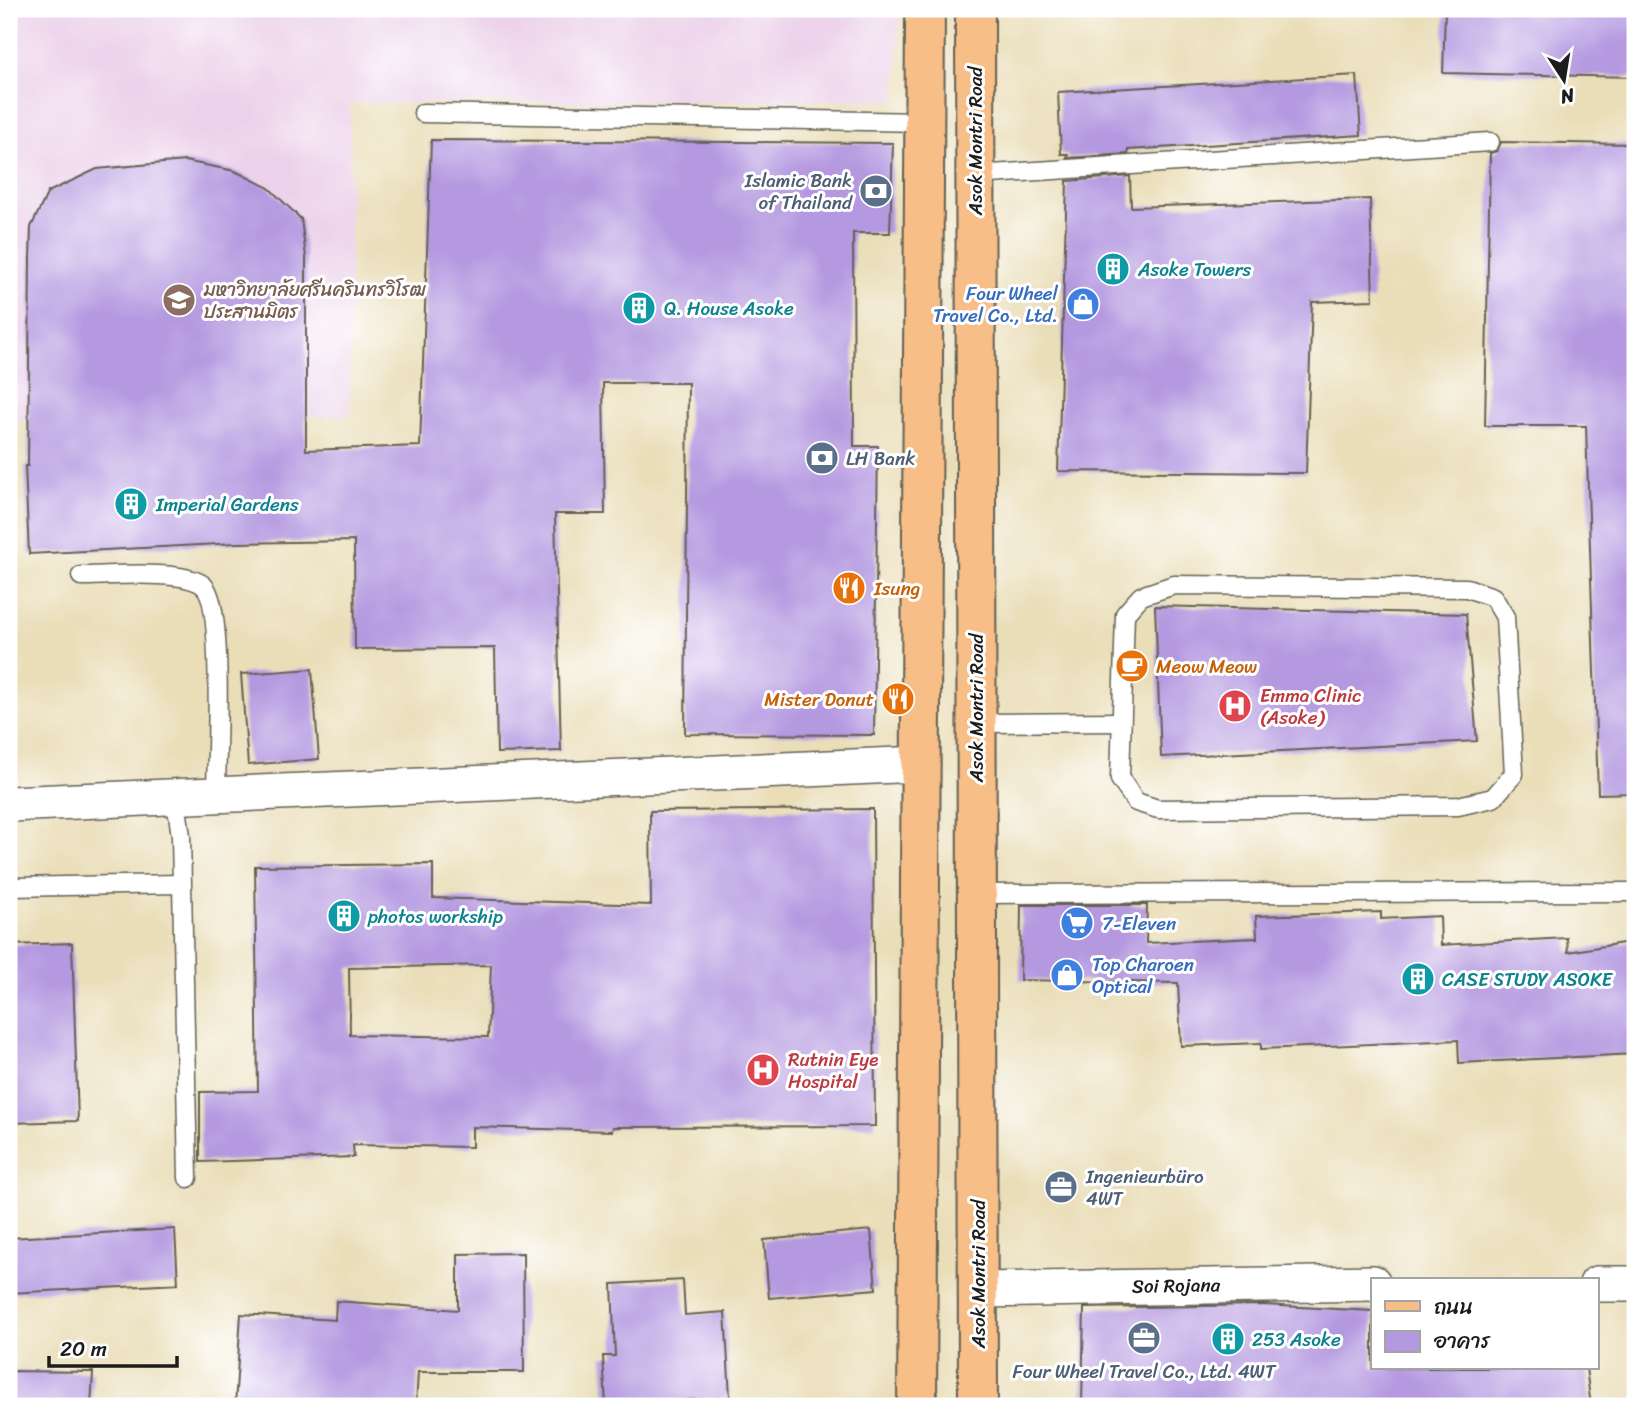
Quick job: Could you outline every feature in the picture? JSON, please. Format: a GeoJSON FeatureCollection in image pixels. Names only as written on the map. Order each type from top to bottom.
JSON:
{"type":"FeatureCollection","features":[{"type":"Feature","properties":{"kind":"main road","name":"Asok Montri Road"},"geometry":{"type":"LineString","coordinates":[[975,9],[978,1406]]}},
{"type":"Feature","properties":{"kind":"main road"},"geometry":{"type":"LineString","coordinates":[[917,1406],[924,122],[920,15]]}},
{"type":"Feature","properties":{"kind":"street"},"geometry":{"type":"LineString","coordinates":[[9,804],[175,794],[920,764]]}},
{"type":"Feature","properties":{"kind":"street","name":"Soi Rojana"},"geometry":{"type":"LineString","coordinates":[[979,1290],[1371,1283]]}},
{"type":"Feature","properties":{"kind":"street"},"geometry":{"type":"LineString","coordinates":[[1598,1284],[1635,1284]]}},
{"type":"Feature","properties":{"kind":"lane"},"geometry":{"type":"LineString","coordinates":[[423,113],[924,122]]}},
{"type":"Feature","properties":{"kind":"lane"},"geometry":{"type":"LineString","coordinates":[[975,175],[1490,142]]}},
{"type":"Feature","properties":{"kind":"lane"},"geometry":{"type":"LineString","coordinates":[[81,576],[171,576],[202,584],[210,593],[216,630],[216,793]]}},
{"type":"Feature","properties":{"kind":"lane"},"geometry":{"type":"LineString","coordinates":[[1174,585],[1467,588],[1493,597],[1505,617],[1514,774],[1493,798],[1458,806],[1158,809],[1136,802],[1120,779],[1121,722],[1125,614],[1141,596],[1174,585]]}},
{"type":"Feature","properties":{"kind":"lane"},"geometry":{"type":"LineString","coordinates":[[976,723],[1121,722]]}},
{"type":"Feature","properties":{"kind":"lane"},"geometry":{"type":"LineString","coordinates":[[175,794],[181,836],[187,1178]]}},
{"type":"Feature","properties":{"kind":"lane"},"geometry":{"type":"LineString","coordinates":[[9,887],[181,884]]}},
{"type":"Feature","properties":{"kind":"lane"},"geometry":{"type":"LineString","coordinates":[[976,894],[1635,892]]}},
{"type":"Feature","properties":{"kind":"shaded area","name":"มหาวิทยาลัยศรีนครินทรวิโรฒ ประสานมิตร"},"geometry":{"type":"Polygon","coordinates":[[[9,9],[899,9],[896,100],[350,103],[350,416],[9,421],[9,9]]]}},
{"type":"Feature","properties":{"kind":"building"},"geometry":{"type":"Polygon","coordinates":[[[1445,9],[1635,9],[1635,77],[1443,73],[1445,9]]]}},
{"type":"Feature","properties":{"kind":"building"},"geometry":{"type":"Polygon","coordinates":[[[1357,75],[1361,135],[1128,150],[1128,154],[1067,158],[1068,154],[1061,154],[1058,92],[1357,75]]]}},
{"type":"Feature","properties":{"kind":"building"},"geometry":{"type":"Polygon","coordinates":[[[431,140],[893,143],[890,233],[853,233],[854,446],[878,446],[874,735],[685,734],[688,383],[603,383],[605,514],[555,514],[561,751],[497,753],[495,648],[355,649],[354,541],[237,543],[29,554],[25,466],[28,466],[31,227],[48,192],[97,169],[185,161],[235,171],[269,188],[301,219],[306,257],[306,450],[420,446],[431,140]]]}},
{"type":"Feature","properties":{"kind":"building"},"geometry":{"type":"Polygon","coordinates":[[[1501,142],[1635,144],[1635,793],[1598,794],[1586,426],[1485,426],[1490,153],[1497,151],[1501,142]]]}},
{"type":"Feature","properties":{"kind":"building","name":"Asoke Towers"},"geometry":{"type":"Polygon","coordinates":[[[1130,176],[1131,207],[1370,199],[1373,300],[1312,302],[1306,473],[1058,471],[1067,181],[1130,176]]]}},
{"type":"Feature","properties":{"kind":"building"},"geometry":{"type":"Polygon","coordinates":[[[1155,606],[1466,614],[1477,741],[1161,757],[1155,606]]]}},
{"type":"Feature","properties":{"kind":"building"},"geometry":{"type":"Polygon","coordinates":[[[312,669],[319,759],[248,765],[241,674],[312,669]]]}},
{"type":"Feature","properties":{"kind":"building"},"geometry":{"type":"Polygon","coordinates":[[[873,809],[875,1126],[613,1127],[612,1131],[472,1127],[472,1147],[353,1145],[354,1157],[200,1162],[200,1092],[258,1091],[255,866],[433,864],[433,898],[651,905],[650,811],[873,809]],[[491,965],[349,968],[350,1035],[488,1037],[491,965]]]}},
{"type":"Feature","properties":{"kind":"building"},"geometry":{"type":"Polygon","coordinates":[[[1021,905],[1147,905],[1146,943],[1257,938],[1256,916],[1381,912],[1381,919],[1440,916],[1441,945],[1567,938],[1568,952],[1635,941],[1635,1054],[1459,1063],[1458,1040],[1261,1049],[1261,1043],[1181,1046],[1178,983],[1020,980],[1021,905]]]}},
{"type":"Feature","properties":{"kind":"building"},"geometry":{"type":"Polygon","coordinates":[[[72,943],[78,1121],[9,1123],[9,945],[72,943]]]}},
{"type":"Feature","properties":{"kind":"building"},"geometry":{"type":"Polygon","coordinates":[[[175,1229],[178,1284],[9,1293],[9,1238],[175,1229]]]}},
{"type":"Feature","properties":{"kind":"building"},"geometry":{"type":"Polygon","coordinates":[[[871,1230],[876,1289],[769,1298],[764,1240],[871,1230]]]}},
{"type":"Feature","properties":{"kind":"building"},"geometry":{"type":"Polygon","coordinates":[[[523,1253],[524,1372],[418,1372],[416,1406],[235,1406],[241,1314],[335,1320],[336,1301],[458,1310],[458,1254],[523,1253]]]}},
{"type":"Feature","properties":{"kind":"building"},"geometry":{"type":"Polygon","coordinates":[[[683,1280],[685,1315],[725,1312],[730,1397],[606,1405],[603,1356],[615,1356],[612,1284],[683,1280]]]}},
{"type":"Feature","properties":{"kind":"building","name":"253 Asoke"},"geometry":{"type":"Polygon","coordinates":[[[1263,1305],[1371,1311],[1371,1370],[1586,1370],[1591,1406],[1082,1406],[1084,1308],[1263,1305]]]}},
{"type":"Feature","properties":{"kind":"building"},"geometry":{"type":"Polygon","coordinates":[[[9,1371],[93,1372],[91,1406],[9,1406],[9,1371]]]}},
{"type":"Feature","properties":{"kind":"place","name":"Islamic Bank of Thailand"},"geometry":{"type":"Point","coordinates":[876,191]}},
{"type":"Feature","properties":{"kind":"place","name":"Asoke Towers"},"geometry":{"type":"Point","coordinates":[1113,269]}},
{"type":"Feature","properties":{"kind":"place","name":"มหาวิทยาลัยศรีนครินทรวิโรฒ ประสานมิตร"},"geometry":{"type":"Point","coordinates":[179,300]}},
{"type":"Feature","properties":{"kind":"place","name":"Four Wheel Travel Co., Ltd."},"geometry":{"type":"Point","coordinates":[1083,304]}},
{"type":"Feature","properties":{"kind":"place","name":"Q. House Asoke"},"geometry":{"type":"Point","coordinates":[639,308]}},
{"type":"Feature","properties":{"kind":"place","name":"LH Bank"},"geometry":{"type":"Point","coordinates":[822,458]}},
{"type":"Feature","properties":{"kind":"place","name":"Imperial Gardens"},"geometry":{"type":"Point","coordinates":[131,504]}},
{"type":"Feature","properties":{"kind":"place","name":"Isung"},"geometry":{"type":"Point","coordinates":[849,588]}},
{"type":"Feature","properties":{"kind":"place","name":"Meow Meow"},"geometry":{"type":"Point","coordinates":[1132,666]}},
{"type":"Feature","properties":{"kind":"place","name":"Mister Donut"},"geometry":{"type":"Point","coordinates":[898,699]}},
{"type":"Feature","properties":{"kind":"place","name":"Emma Clinic (Asoke)"},"geometry":{"type":"Point","coordinates":[1235,706]}},
{"type":"Feature","properties":{"kind":"place","name":"photos workship"},"geometry":{"type":"Point","coordinates":[344,916]}},
{"type":"Feature","properties":{"kind":"place","name":"7-Eleven"},"geometry":{"type":"Point","coordinates":[1077,923]}},
{"type":"Feature","properties":{"kind":"place","name":"Top Charoen Optical"},"geometry":{"type":"Point","coordinates":[1067,975]}},
{"type":"Feature","properties":{"kind":"place","name":"CASE STUDY ASOKE"},"geometry":{"type":"Point","coordinates":[1418,979]}},
{"type":"Feature","properties":{"kind":"place","name":"Rutnin Eye Hospital"},"geometry":{"type":"Point","coordinates":[763,1070]}},
{"type":"Feature","properties":{"kind":"place","name":"Ingenieurbüro 4WT"},"geometry":{"type":"Point","coordinates":[1061,1187]}},
{"type":"Feature","properties":{"kind":"place","name":"Four Wheel Travel Co., Ltd. 4WT"},"geometry":{"type":"Point","coordinates":[1144,1338]}},
{"type":"Feature","properties":{"kind":"place","name":"253 Asoke"},"geometry":{"type":"Point","coordinates":[1228,1339]}}]}
